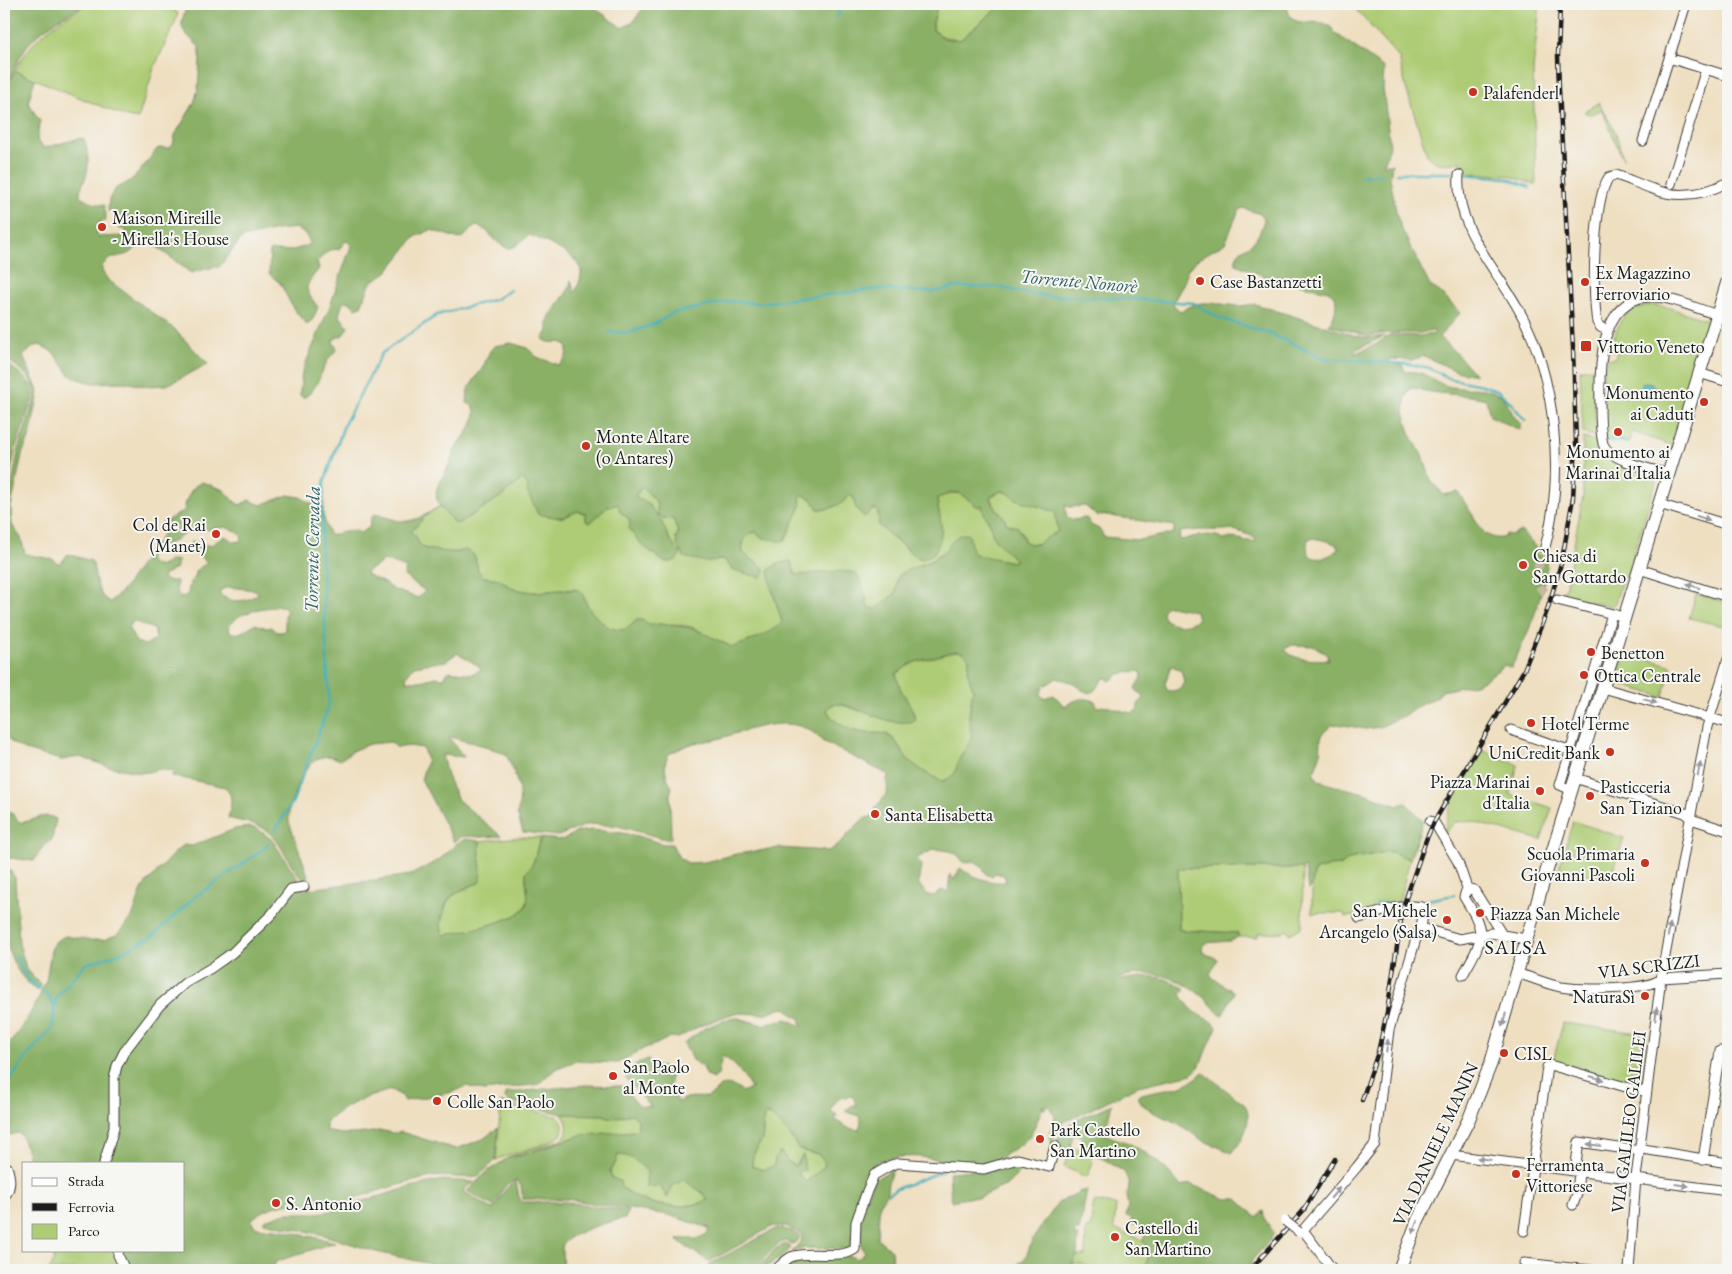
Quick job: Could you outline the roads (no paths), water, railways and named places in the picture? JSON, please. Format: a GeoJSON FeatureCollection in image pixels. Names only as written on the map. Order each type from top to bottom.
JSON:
{"type":"FeatureCollection","features":[{"type":"Feature","properties":{"kind":"street"},"geometry":{"type":"LineString","coordinates":[[1643,141],[1686,4]]}},
{"type":"Feature","properties":{"kind":"street"},"geometry":{"type":"LineString","coordinates":[[1669,58],[1728,76]]}},
{"type":"Feature","properties":{"kind":"street"},"geometry":{"type":"LineString","coordinates":[[1671,184],[1706,69]]}},
{"type":"Feature","properties":{"kind":"street"},"geometry":{"type":"LineString","coordinates":[[1459,175],[1459,198],[1466,224],[1520,311],[1539,358],[1547,386],[1552,422],[1555,474],[1552,516],[1545,547]]}},
{"type":"Feature","properties":{"kind":"street"},"geometry":{"type":"LineString","coordinates":[[1609,329],[1600,327],[1596,318],[1595,246],[1598,212],[1603,188],[1608,177],[1616,175],[1653,190],[1681,196],[1705,192],[1728,182]]}},
{"type":"Feature","properties":{"kind":"street","name":"VIA DANIELE MANIN"},"geometry":{"type":"LineString","coordinates":[[1399,1270],[1418,1220],[1451,1155],[1486,1078],[1501,1031],[1569,785],[1576,752],[1603,688],[1618,616],[1639,569],[1728,280]]}},
{"type":"Feature","properties":{"kind":"street"},"geometry":{"type":"LineString","coordinates":[[1668,474],[1621,459],[1608,451],[1603,444],[1599,373],[1609,329],[1614,317],[1623,307],[1644,297],[1664,299],[1718,315]]}},
{"type":"Feature","properties":{"kind":"street"},"geometry":{"type":"LineString","coordinates":[[1700,373],[1728,382]]}},
{"type":"Feature","properties":{"kind":"street"},"geometry":{"type":"LineString","coordinates":[[1659,504],[1728,525]]}},
{"type":"Feature","properties":{"kind":"street"},"geometry":{"type":"LineString","coordinates":[[1639,569],[1728,597]]}},
{"type":"Feature","properties":{"kind":"street"},"geometry":{"type":"LineString","coordinates":[[1511,730],[1576,752],[1618,616],[1556,600]]}},
{"type":"Feature","properties":{"kind":"street","name":"VIA GALILEO GALILEI"},"geometry":{"type":"LineString","coordinates":[[1629,1270],[1639,1149],[1661,978],[1710,718],[1728,659]]}},
{"type":"Feature","properties":{"kind":"street"},"geometry":{"type":"LineString","coordinates":[[1603,688],[1728,723]]}},
{"type":"Feature","properties":{"kind":"street"},"geometry":{"type":"LineString","coordinates":[[1569,785],[1685,814],[1694,820],[1728,831]]}},
{"type":"Feature","properties":{"kind":"street"},"geometry":{"type":"LineString","coordinates":[[1430,820],[1434,822],[1454,853],[1467,888],[1464,897],[1480,934],[1476,950],[1463,975]]}},
{"type":"Feature","properties":{"kind":"street"},"geometry":{"type":"LineString","coordinates":[[104,1162],[114,1128],[114,1078],[116,1066],[124,1052],[160,1005],[185,983],[212,968],[232,953],[272,914],[291,889],[304,887]]}},
{"type":"Feature","properties":{"kind":"street"},"geometry":{"type":"LineString","coordinates":[[1467,888],[1474,890],[1500,933]]}},
{"type":"Feature","properties":{"kind":"street"},"geometry":{"type":"LineString","coordinates":[[1316,1249],[1312,1240],[1303,1230],[1375,1144],[1389,1030],[1425,911],[1422,906],[1395,908],[1359,918]]}},
{"type":"Feature","properties":{"kind":"street"},"geometry":{"type":"LineString","coordinates":[[1421,928],[1460,939],[1480,934],[1500,933],[1526,939]]}},
{"type":"Feature","properties":{"kind":"street","name":"VIA SCRIZZI"},"geometry":{"type":"LineString","coordinates":[[1516,973],[1560,986],[1586,989],[1646,985],[1657,982],[1661,978],[1728,974]]}},
{"type":"Feature","properties":{"kind":"street"},"geometry":{"type":"LineString","coordinates":[[1702,1160],[1720,1051]]}},
{"type":"Feature","properties":{"kind":"street"},"geometry":{"type":"LineString","coordinates":[[1524,1231],[1547,1067],[1550,1065],[1636,1090],[1647,1091]]}},
{"type":"Feature","properties":{"kind":"street"},"geometry":{"type":"LineString","coordinates":[[1573,1205],[1577,1194],[1579,1142],[1728,1163]]}},
{"type":"Feature","properties":{"kind":"street"},"geometry":{"type":"LineString","coordinates":[[775,1270],[790,1258],[813,1254],[837,1254],[855,1249],[856,1222],[870,1183],[874,1175],[890,1165],[924,1164],[984,1169],[1018,1158],[1049,1167],[1055,1146]]}},
{"type":"Feature","properties":{"kind":"street"},"geometry":{"type":"LineString","coordinates":[[1451,1155],[1728,1191]]}},
{"type":"Feature","properties":{"kind":"street"},"geometry":{"type":"LineString","coordinates":[[4,1198],[10,1186],[10,1176],[7,1167]]}},
{"type":"Feature","properties":{"kind":"street"},"geometry":{"type":"LineString","coordinates":[[1283,1220],[1299,1232],[1333,1270]]}},
{"type":"Feature","properties":{"kind":"street"},"geometry":{"type":"LineString","coordinates":[[119,1252],[118,1255],[125,1270]]}},
{"type":"Feature","properties":{"kind":"street"},"geometry":{"type":"LineString","coordinates":[[1524,1263],[1590,1270]]}},
{"type":"Feature","properties":{"kind":"water"},"geometry":{"type":"Polygon","coordinates":[[[1647,382],[1655,390],[1647,398],[1639,390],[1647,382]]]}},
{"type":"Feature","properties":{"kind":"waterway"},"geometry":{"type":"LineString","coordinates":[[836,18],[844,4]]}},
{"type":"Feature","properties":{"kind":"waterway"},"geometry":{"type":"LineString","coordinates":[[1397,173],[1453,173]]}},
{"type":"Feature","properties":{"kind":"waterway"},"geometry":{"type":"LineString","coordinates":[[1361,176],[1384,174]]}},
{"type":"Feature","properties":{"kind":"waterway"},"geometry":{"type":"LineString","coordinates":[[1465,174],[1505,178],[1530,187]]}},
{"type":"Feature","properties":{"kind":"waterway","name":"Torrente Nonorè"},"geometry":{"type":"LineString","coordinates":[[609,332],[629,333],[654,324],[673,313],[731,301],[759,303],[877,289],[933,292],[955,287],[999,287],[1048,296],[1194,303],[1219,318],[1271,334],[1324,358],[1409,364],[1429,368],[1451,379],[1497,390],[1525,420]]}},
{"type":"Feature","properties":{"kind":"waterway","name":"Torrente Cervada"},"geometry":{"type":"LineString","coordinates":[[275,831],[293,801],[328,708],[329,696],[321,552],[324,483],[344,425],[382,353],[437,315],[496,299],[510,290]]}},
{"type":"Feature","properties":{"kind":"waterway"},"geometry":{"type":"LineString","coordinates":[[1606,441],[1628,443]]}},
{"type":"Feature","properties":{"kind":"waterway","name":"Torrente Cervada"},"geometry":{"type":"LineString","coordinates":[[4,1085],[52,1029],[56,998],[85,964],[120,953],[153,936],[195,897],[265,848],[268,843]]}},
{"type":"Feature","properties":{"kind":"waterway"},"geometry":{"type":"LineString","coordinates":[[1416,902],[1454,895]]}},
{"type":"Feature","properties":{"kind":"waterway"},"geometry":{"type":"LineString","coordinates":[[1377,904],[1400,903]]}},
{"type":"Feature","properties":{"kind":"waterway"},"geometry":{"type":"LineString","coordinates":[[16,956],[28,978],[50,998],[54,1008]]}},
{"type":"Feature","properties":{"kind":"waterway"},"geometry":{"type":"LineString","coordinates":[[889,1194],[896,1189],[942,1171]]}},
{"type":"Feature","properties":{"kind":"tunnel"},"geometry":{"type":"LineString","coordinates":[[1545,547],[1537,571],[1538,583],[1542,589],[1557,600]]}},
{"type":"Feature","properties":{"kind":"railway"},"geometry":{"type":"LineString","coordinates":[[1362,1100],[1378,1052],[1387,1012],[1403,907],[1426,840],[1434,822],[1524,670],[1547,611],[1562,560],[1573,498],[1576,443],[1573,348],[1559,89],[1560,4]]}},
{"type":"Feature","properties":{"kind":"railway"},"geometry":{"type":"LineString","coordinates":[[1250,1270],[1303,1211],[1335,1159]]}},
{"type":"Feature","properties":{"kind":"place","name":"Palafenderl"},"geometry":{"type":"Point","coordinates":[1473,92]}},
{"type":"Feature","properties":{"kind":"place","name":"Maison Mireille - Mirella's House"},"geometry":{"type":"Point","coordinates":[102,227]}},
{"type":"Feature","properties":{"kind":"place","name":"Case Bastanzetti"},"geometry":{"type":"Point","coordinates":[1200,281]}},
{"type":"Feature","properties":{"kind":"place","name":"Ex Magazzino Ferroviario"},"geometry":{"type":"Point","coordinates":[1585,282]}},
{"type":"Feature","properties":{"kind":"place","name":"Vittorio Veneto"},"geometry":{"type":"Point","coordinates":[1586,346]}},
{"type":"Feature","properties":{"kind":"place","name":"Monumento ai Caduti"},"geometry":{"type":"Point","coordinates":[1704,402]}},
{"type":"Feature","properties":{"kind":"place","name":"Monumento ai Marinai d'Italia"},"geometry":{"type":"Point","coordinates":[1618,432]}},
{"type":"Feature","properties":{"kind":"place","name":"Monte Altare (o Antares)"},"geometry":{"type":"Point","coordinates":[586,446]}},
{"type":"Feature","properties":{"kind":"place","name":"Col de Rai (Manet)"},"geometry":{"type":"Point","coordinates":[216,534]}},
{"type":"Feature","properties":{"kind":"place","name":"Chiesa di San Gottardo"},"geometry":{"type":"Point","coordinates":[1523,565]}},
{"type":"Feature","properties":{"kind":"place","name":"Benetton"},"geometry":{"type":"Point","coordinates":[1591,652]}},
{"type":"Feature","properties":{"kind":"place","name":"Ottica Centrale"},"geometry":{"type":"Point","coordinates":[1584,675]}},
{"type":"Feature","properties":{"kind":"place","name":"Hotel Terme"},"geometry":{"type":"Point","coordinates":[1531,723]}},
{"type":"Feature","properties":{"kind":"place","name":"UniCredit Bank"},"geometry":{"type":"Point","coordinates":[1610,752]}},
{"type":"Feature","properties":{"kind":"place","name":"Piazza Marinai d'Italia"},"geometry":{"type":"Point","coordinates":[1540,791]}},
{"type":"Feature","properties":{"kind":"place","name":"Pasticceria San Tiziano"},"geometry":{"type":"Point","coordinates":[1590,796]}},
{"type":"Feature","properties":{"kind":"place","name":"Santa Elisabetta"},"geometry":{"type":"Point","coordinates":[875,814]}},
{"type":"Feature","properties":{"kind":"place","name":"Scuola Primaria Giovanni Pascoli"},"geometry":{"type":"Point","coordinates":[1645,863]}},
{"type":"Feature","properties":{"kind":"place","name":"Piazza San Michele"},"geometry":{"type":"Point","coordinates":[1480,913]}},
{"type":"Feature","properties":{"kind":"place","name":"San Michele Arcangelo (Salsa)"},"geometry":{"type":"Point","coordinates":[1447,920]}},
{"type":"Feature","properties":{"kind":"place","name":"NaturaSì"},"geometry":{"type":"Point","coordinates":[1645,996]}},
{"type":"Feature","properties":{"kind":"place","name":"CISL"},"geometry":{"type":"Point","coordinates":[1504,1053]}},
{"type":"Feature","properties":{"kind":"place","name":"San Paolo al Monte"},"geometry":{"type":"Point","coordinates":[613,1076]}},
{"type":"Feature","properties":{"kind":"place","name":"Colle San Paolo"},"geometry":{"type":"Point","coordinates":[437,1101]}},
{"type":"Feature","properties":{"kind":"place","name":"Park Castello San Martino"},"geometry":{"type":"Point","coordinates":[1040,1139]}},
{"type":"Feature","properties":{"kind":"place","name":"Ferramenta Vittoriese"},"geometry":{"type":"Point","coordinates":[1516,1174]}},
{"type":"Feature","properties":{"kind":"place","name":"S. Antonio"},"geometry":{"type":"Point","coordinates":[276,1203]}},
{"type":"Feature","properties":{"kind":"place","name":"Castello di San Martino"},"geometry":{"type":"Point","coordinates":[1115,1237]}},
{"type":"Feature","properties":{"kind":"district","name":"SALSA"},"geometry":{"type":"Point","coordinates":[1516,947]}}]}
